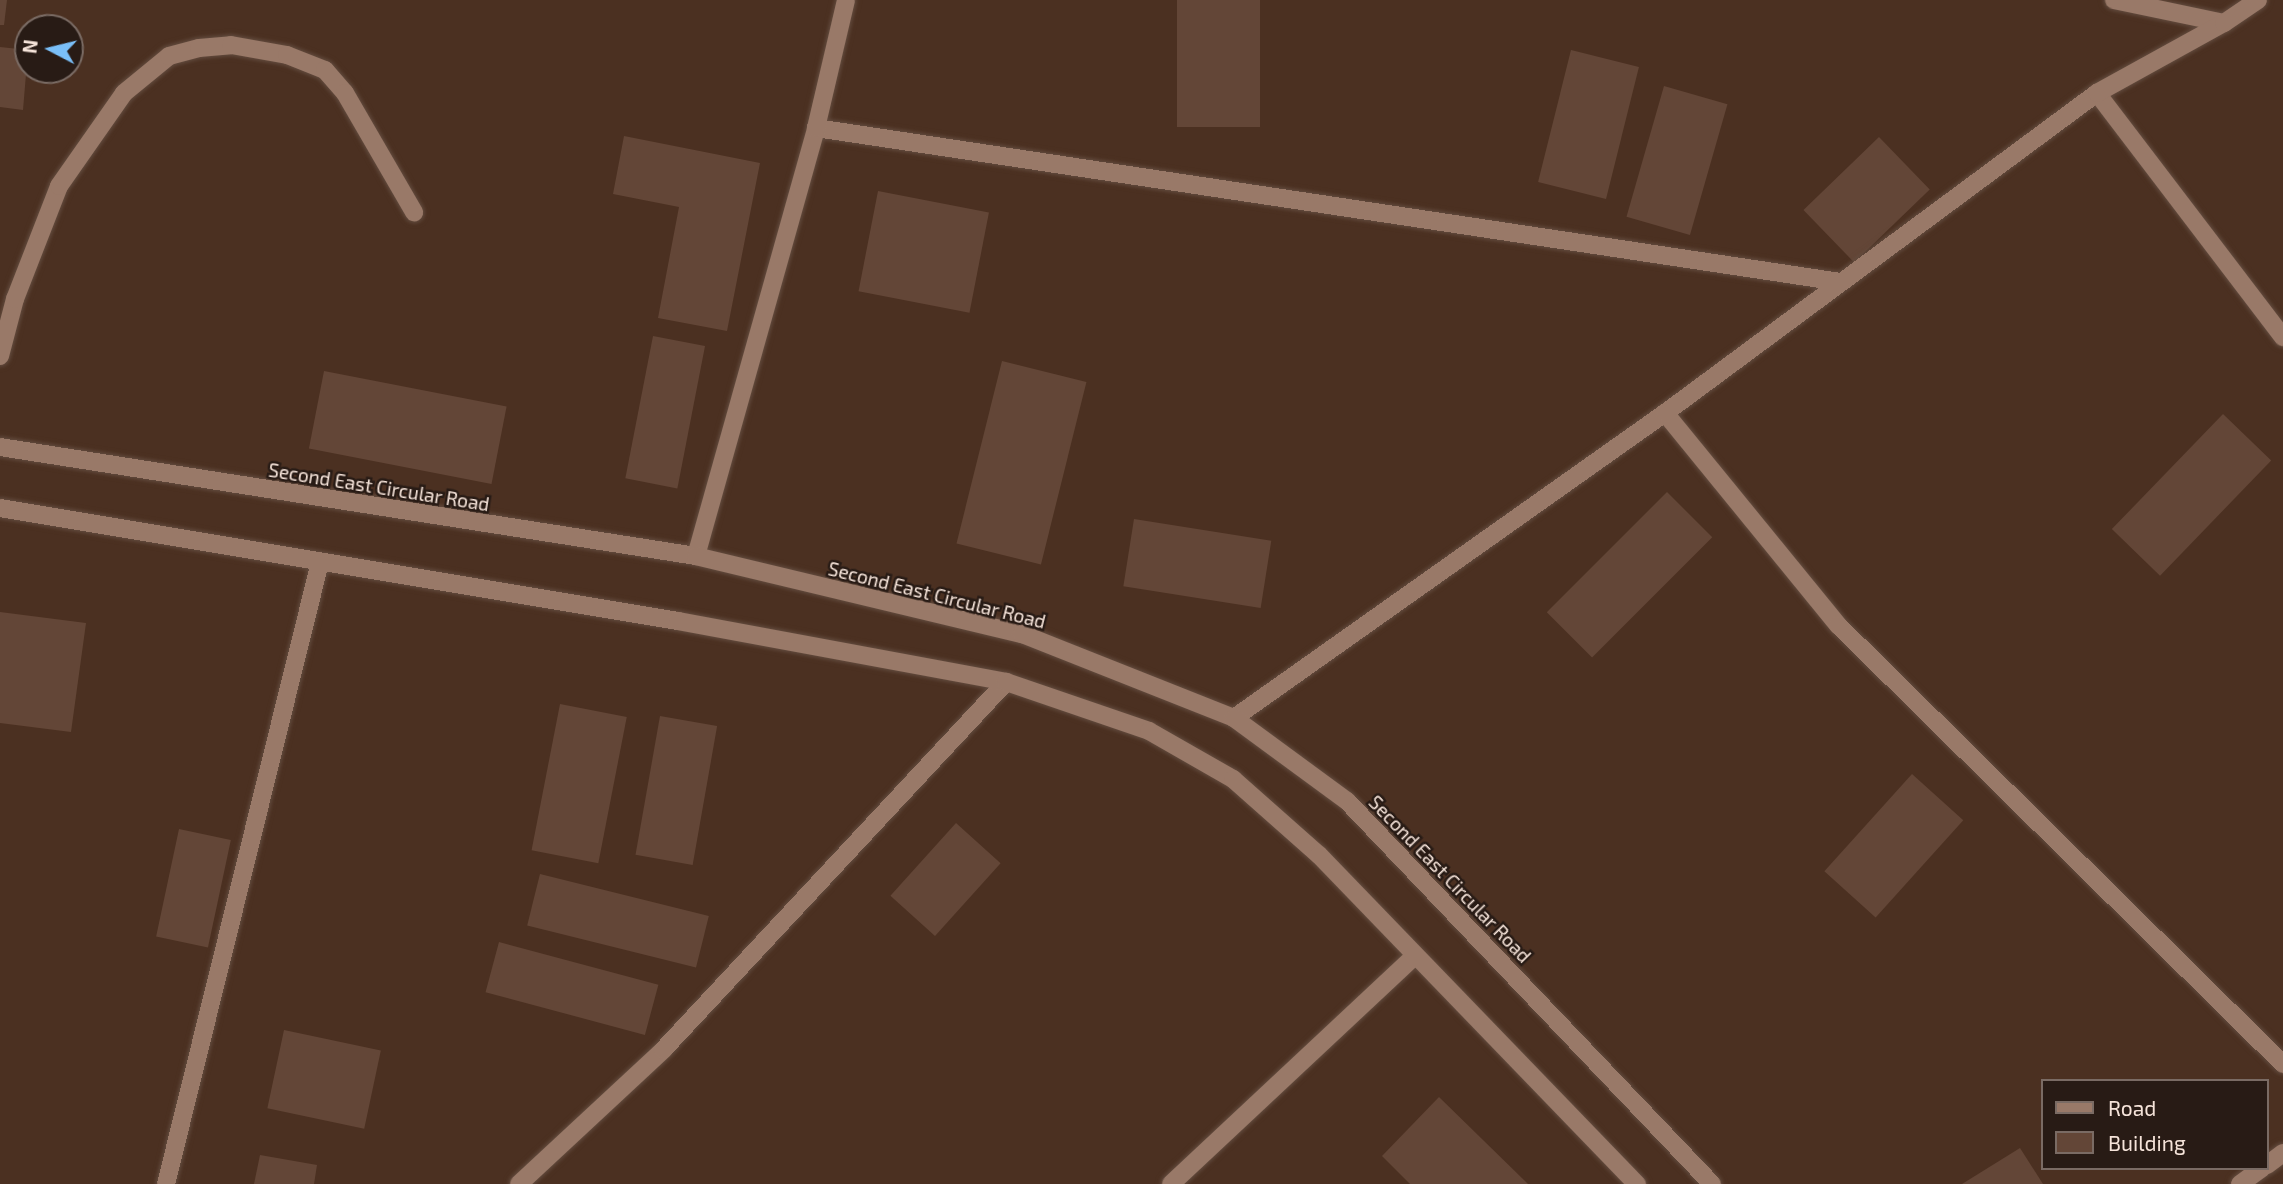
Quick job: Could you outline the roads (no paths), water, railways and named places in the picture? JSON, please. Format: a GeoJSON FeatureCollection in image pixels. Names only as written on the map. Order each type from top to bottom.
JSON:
{"type":"FeatureCollection","features":[{"type":"Feature","properties":{"kind":"street"},"geometry":{"type":"LineString","coordinates":[[696,556],[816,128],[846,0]]}},
{"type":"Feature","properties":{"kind":"street"},"geometry":{"type":"LineString","coordinates":[[2114,0],[2224,23]]}},
{"type":"Feature","properties":{"kind":"street"},"geometry":{"type":"LineString","coordinates":[[1234,718],[1665,413],[2096,93],[2224,23],[2258,0]]}},
{"type":"Feature","properties":{"kind":"street"},"geometry":{"type":"LineString","coordinates":[[0,356],[15,299],[59,186],[124,93],[169,56],[198,48],[231,45],[287,55],[325,70],[345,93],[414,212]]}},
{"type":"Feature","properties":{"kind":"street"},"geometry":{"type":"LineString","coordinates":[[2096,93],[2283,337]]}},
{"type":"Feature","properties":{"kind":"street"},"geometry":{"type":"LineString","coordinates":[[816,128],[1840,282]]}},
{"type":"Feature","properties":{"kind":"street"},"geometry":{"type":"LineString","coordinates":[[1665,413],[1838,625],[2283,1064]]}},
{"type":"Feature","properties":{"kind":"street","name":"Second East Circular Road"},"geometry":{"type":"LineString","coordinates":[[0,447],[696,556],[1022,634],[1234,718],[1347,801],[1712,1184]]}},
{"type":"Feature","properties":{"kind":"street"},"geometry":{"type":"LineString","coordinates":[[0,508],[678,621],[1006,682],[1149,731],[1233,779],[1319,855],[1637,1184]]}},
{"type":"Feature","properties":{"kind":"street"},"geometry":{"type":"LineString","coordinates":[[166,1184],[320,562]]}},
{"type":"Feature","properties":{"kind":"street"},"geometry":{"type":"LineString","coordinates":[[519,1184],[663,1051],[1006,682]]}},
{"type":"Feature","properties":{"kind":"street"},"geometry":{"type":"LineString","coordinates":[[1171,1184],[1415,956]]}},
{"type":"Feature","properties":{"kind":"street"},"geometry":{"type":"LineString","coordinates":[[2240,1184],[2259,1170]]}}]}
